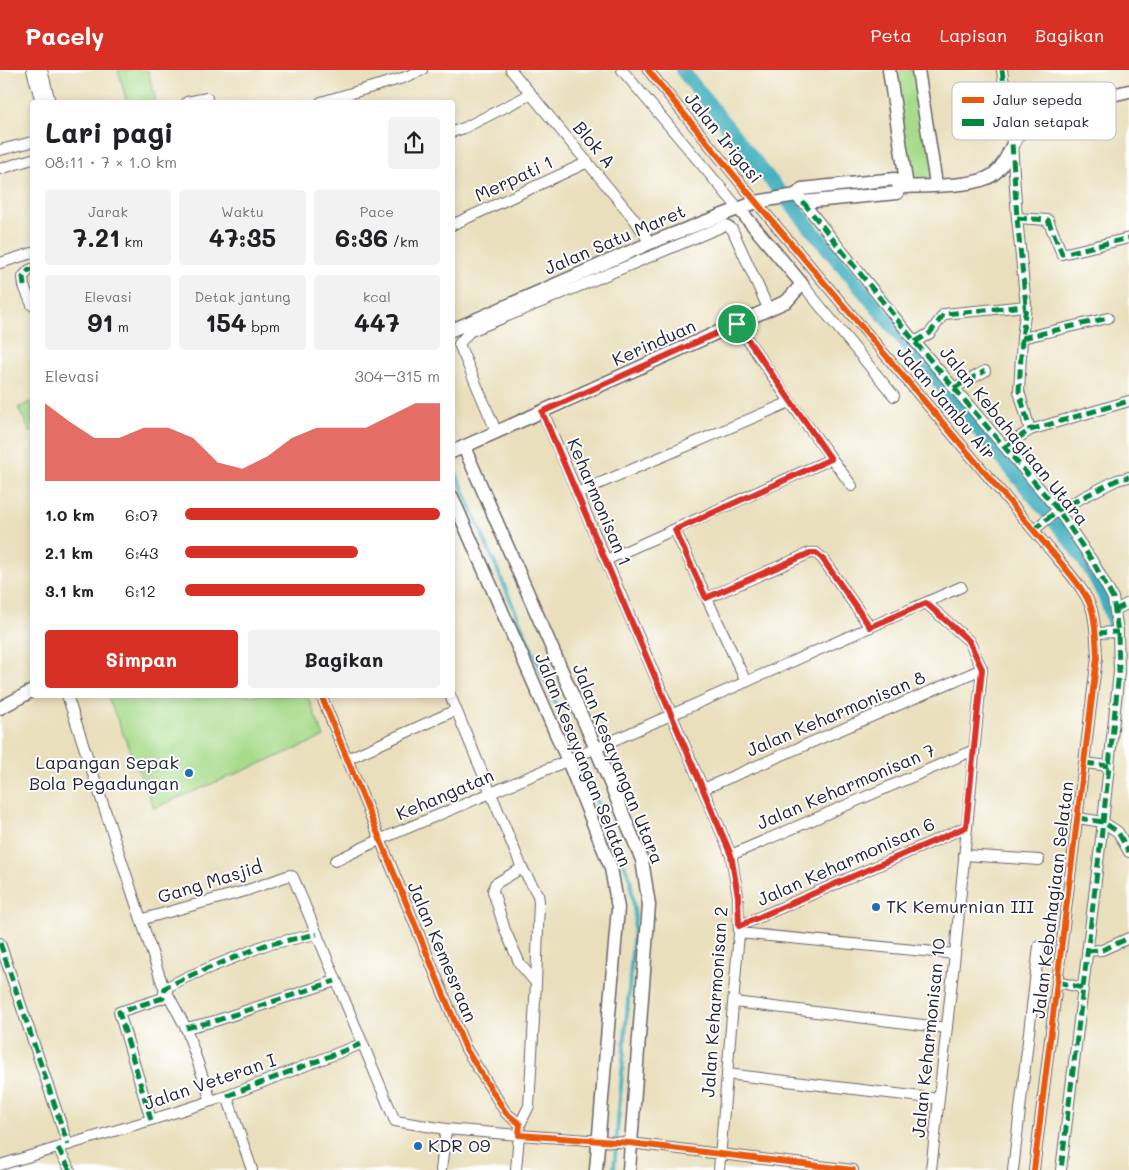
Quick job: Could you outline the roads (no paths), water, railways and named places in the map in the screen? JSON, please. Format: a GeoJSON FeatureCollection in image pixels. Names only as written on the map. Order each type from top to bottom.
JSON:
{"type":"FeatureCollection","features":[{"type":"Feature","properties":{"kind":"street"},"geometry":{"type":"LineString","coordinates":[[32,70],[40,100]]}},
{"type":"Feature","properties":{"kind":"street"},"geometry":{"type":"LineString","coordinates":[[42,70],[50,100]]}},
{"type":"Feature","properties":{"kind":"street"},"geometry":{"type":"LineString","coordinates":[[329,100],[403,78],[422,70]]}},
{"type":"Feature","properties":{"kind":"street","name":"Blok A"},"geometry":{"type":"LineString","coordinates":[[511,70],[635,220],[650,243]]}},
{"type":"Feature","properties":{"kind":"street"},"geometry":{"type":"LineString","coordinates":[[622,70],[894,396]]}},
{"type":"Feature","properties":{"kind":"street","name":"Jalan Irigasi"},"geometry":{"type":"LineString","coordinates":[[648,70],[761,200]]}},
{"type":"Feature","properties":{"kind":"street"},"geometry":{"type":"LineString","coordinates":[[889,70],[904,187]]}},
{"type":"Feature","properties":{"kind":"street"},"geometry":{"type":"LineString","coordinates":[[918,70],[936,184]]}},
{"type":"Feature","properties":{"kind":"street","name":"Jalan Satu Maret"},"geometry":{"type":"LineString","coordinates":[[1116,95],[1129,91]]}},
{"type":"Feature","properties":{"kind":"street"},"geometry":{"type":"LineString","coordinates":[[455,131],[531,94]]}},
{"type":"Feature","properties":{"kind":"street"},"geometry":{"type":"LineString","coordinates":[[198,100],[207,98]]}},
{"type":"Feature","properties":{"kind":"street"},"geometry":{"type":"LineString","coordinates":[[1012,140],[1016,218],[1026,306],[1019,391],[1030,430]]}},
{"type":"Feature","properties":{"kind":"street","name":"Jalan Satu Maret"},"geometry":{"type":"LineString","coordinates":[[455,329],[650,243],[761,200],[797,198],[802,189],[895,180],[904,187],[971,182],[988,178],[999,170],[1014,140]]}},
{"type":"Feature","properties":{"kind":"street"},"geometry":{"type":"LineString","coordinates":[[0,150],[30,142]]}},
{"type":"Feature","properties":{"kind":"street"},"geometry":{"type":"LineString","coordinates":[[0,169],[30,160]]}},
{"type":"Feature","properties":{"kind":"street","name":"Merpati 1"},"geometry":{"type":"LineString","coordinates":[[455,224],[588,162]]}},
{"type":"Feature","properties":{"kind":"street","name":"Jalan Kebahagiaan Utara"},"geometry":{"type":"LineString","coordinates":[[797,198],[915,342],[1005,447],[1056,512],[1093,562],[1112,598],[1116,610],[1119,672],[1061,1170]]}},
{"type":"Feature","properties":{"kind":"street","name":"Jalan Jambu Air"},"geometry":{"type":"LineString","coordinates":[[761,200],[1036,529],[1081,589],[1091,608],[1098,633]]}},
{"type":"Feature","properties":{"kind":"street"},"geometry":{"type":"LineString","coordinates":[[1016,218],[1048,220],[1062,254],[1129,238]]}},
{"type":"Feature","properties":{"kind":"street"},"geometry":{"type":"LineString","coordinates":[[496,431],[460,344],[469,332],[726,225],[732,230],[770,310]]}},
{"type":"Feature","properties":{"kind":"street"},"geometry":{"type":"LineString","coordinates":[[0,263],[30,254]]}},
{"type":"Feature","properties":{"kind":"street"},"geometry":{"type":"LineString","coordinates":[[30,271],[23,276],[24,286],[30,300]]}},
{"type":"Feature","properties":{"kind":"street","name":"Kerinduan"},"geometry":{"type":"LineString","coordinates":[[459,449],[770,310],[787,301],[802,284]]}},
{"type":"Feature","properties":{"kind":"street"},"geometry":{"type":"LineString","coordinates":[[915,342],[930,333],[944,314],[1026,306]]}},
{"type":"Feature","properties":{"kind":"street"},"geometry":{"type":"LineString","coordinates":[[1022,338],[1108,318]]}},
{"type":"Feature","properties":{"kind":"street"},"geometry":{"type":"LineString","coordinates":[[737,324],[790,402],[852,486]]}},
{"type":"Feature","properties":{"kind":"street"},"geometry":{"type":"LineString","coordinates":[[954,388],[985,371]]}},
{"type":"Feature","properties":{"kind":"street"},"geometry":{"type":"LineString","coordinates":[[1005,447],[1030,430],[1129,401]]}},
{"type":"Feature","properties":{"kind":"street"},"geometry":{"type":"LineString","coordinates":[[577,493],[790,402]]}},
{"type":"Feature","properties":{"kind":"street","name":"Keharmonisan 1"},"geometry":{"type":"LineString","coordinates":[[542,412],[671,715]]}},
{"type":"Feature","properties":{"kind":"street","name":"Jalan Kesayangan Utara"},"geometry":{"type":"LineString","coordinates":[[459,449],[595,749],[642,860],[649,906],[629,1170]]}},
{"type":"Feature","properties":{"kind":"street"},"geometry":{"type":"LineString","coordinates":[[606,560],[831,459]]}},
{"type":"Feature","properties":{"kind":"street"},"geometry":{"type":"LineString","coordinates":[[1036,529],[1056,512],[1117,480],[1129,477]]}},
{"type":"Feature","properties":{"kind":"street","name":"Jalan Kesayangan Selatan"},"geometry":{"type":"LineString","coordinates":[[455,504],[569,761],[611,868],[618,908],[596,1170]]}},
{"type":"Feature","properties":{"kind":"street"},"geometry":{"type":"LineString","coordinates":[[675,530],[746,682]]}},
{"type":"Feature","properties":{"kind":"street"},"geometry":{"type":"LineString","coordinates":[[706,598],[810,553],[816,553],[822,558],[870,627]]}},
{"type":"Feature","properties":{"kind":"street","name":"Jalan Kesayangan Selatan"},"geometry":{"type":"LineString","coordinates":[[569,761],[961,587]]}},
{"type":"Feature","properties":{"kind":"street"},"geometry":{"type":"LineString","coordinates":[[926,603],[969,641],[982,669]]}},
{"type":"Feature","properties":{"kind":"street"},"geometry":{"type":"LineString","coordinates":[[1116,610],[1129,603]]}},
{"type":"Feature","properties":{"kind":"street"},"geometry":{"type":"LineString","coordinates":[[1098,633],[1117,632]]}},
{"type":"Feature","properties":{"kind":"street","name":"Jalan Kebahagiaan Selatan"},"geometry":{"type":"LineString","coordinates":[[1034,1170],[1062,983],[1088,763],[1098,633]]}},
{"type":"Feature","properties":{"kind":"street","name":"Jalan Keharmonisan 10"},"geometry":{"type":"LineString","coordinates":[[931,1170],[955,954],[982,669]]}},
{"type":"Feature","properties":{"kind":"street","name":"Jalan Keharmonisan 8"},"geometry":{"type":"LineString","coordinates":[[703,789],[982,669]]}},
{"type":"Feature","properties":{"kind":"street"},"geometry":{"type":"LineString","coordinates":[[0,708],[30,693]]}},
{"type":"Feature","properties":{"kind":"street"},"geometry":{"type":"LineString","coordinates":[[68,698],[165,988],[186,1028],[211,1101]]}},
{"type":"Feature","properties":{"kind":"street","name":"Jalan Kemesraan"},"geometry":{"type":"LineString","coordinates":[[322,698],[466,1049],[506,1113],[520,1130]]}},
{"type":"Feature","properties":{"kind":"street"},"geometry":{"type":"LineString","coordinates":[[451,698],[522,868],[538,895],[539,901],[529,1106],[520,1130],[516,1170]]}},
{"type":"Feature","properties":{"kind":"street"},"geometry":{"type":"LineString","coordinates":[[347,759],[456,710]]}},
{"type":"Feature","properties":{"kind":"street","name":"Jalan Keharmonisan 2"},"geometry":{"type":"LineString","coordinates":[[671,715],[731,855],[738,896],[739,930],[719,1170]]}},
{"type":"Feature","properties":{"kind":"street","name":"Jalan Keharmonisan 7"},"geometry":{"type":"LineString","coordinates":[[731,855],[974,750]]}},
{"type":"Feature","properties":{"kind":"street","name":"Kehangatan"},"geometry":{"type":"LineString","coordinates":[[335,861],[379,840],[569,761]]}},
{"type":"Feature","properties":{"kind":"street"},"geometry":{"type":"LineString","coordinates":[[1088,763],[1107,766]]}},
{"type":"Feature","properties":{"kind":"street"},"geometry":{"type":"LineString","coordinates":[[1081,819],[1101,822],[1118,832],[1129,852]]}},
{"type":"Feature","properties":{"kind":"street","name":"Jalan Keharmonisan 6"},"geometry":{"type":"LineString","coordinates":[[739,930],[966,827]]}},
{"type":"Feature","properties":{"kind":"street"},"geometry":{"type":"LineString","coordinates":[[964,855],[1039,860]]}},
{"type":"Feature","properties":{"kind":"street"},"geometry":{"type":"LineString","coordinates":[[522,868],[495,884],[493,890],[505,930],[520,964],[536,983]]}},
{"type":"Feature","properties":{"kind":"street","name":"Gang Masjid"},"geometry":{"type":"LineString","coordinates":[[142,919],[245,891],[287,876],[293,877],[317,934]]}},
{"type":"Feature","properties":{"kind":"street"},"geometry":{"type":"LineString","coordinates":[[739,930],[955,954]]}},
{"type":"Feature","properties":{"kind":"street"},"geometry":{"type":"LineString","coordinates":[[165,988],[265,945],[317,934],[361,1044],[395,1122],[446,1128],[520,1130],[853,1170]]}},
{"type":"Feature","properties":{"kind":"street"},"geometry":{"type":"LineString","coordinates":[[1087,952],[1102,950],[1129,938]]}},
{"type":"Feature","properties":{"kind":"street"},"geometry":{"type":"LineString","coordinates":[[0,943],[38,1054],[70,1170]]}},
{"type":"Feature","properties":{"kind":"street"},"geometry":{"type":"LineString","coordinates":[[1013,1170],[1039,946]]}},
{"type":"Feature","properties":{"kind":"street"},"geometry":{"type":"LineString","coordinates":[[186,1028],[214,1021],[335,981]]}},
{"type":"Feature","properties":{"kind":"street"},"geometry":{"type":"LineString","coordinates":[[1062,983],[1082,987]]}},
{"type":"Feature","properties":{"kind":"street"},"geometry":{"type":"LineString","coordinates":[[152,1120],[119,1012],[164,998],[165,988]]}},
{"type":"Feature","properties":{"kind":"street"},"geometry":{"type":"LineString","coordinates":[[734,1002],[947,1028]]}},
{"type":"Feature","properties":{"kind":"street","name":"Jalan Veteran I"},"geometry":{"type":"LineString","coordinates":[[1,1161],[63,1146],[227,1096],[361,1044]]}},
{"type":"Feature","properties":{"kind":"street"},"geometry":{"type":"LineString","coordinates":[[727,1074],[939,1099]]}},
{"type":"Feature","properties":{"kind":"street"},"geometry":{"type":"LineString","coordinates":[[227,1096],[252,1170]]}},
{"type":"Feature","properties":{"kind":"street"},"geometry":{"type":"LineString","coordinates":[[441,1170],[446,1128]]}},
{"type":"Feature","properties":{"kind":"waterway"},"geometry":{"type":"LineString","coordinates":[[682,70],[763,171],[1064,533],[1088,566],[1102,590],[1114,628]]}},
{"type":"Feature","properties":{"kind":"waterway"},"geometry":{"type":"LineString","coordinates":[[455,471],[630,878],[635,917],[614,1170]]}},
{"type":"Feature","properties":{"kind":"place","name":"Lapangan Sepak Bola Pegadungan"},"geometry":{"type":"Point","coordinates":[189,773]}},
{"type":"Feature","properties":{"kind":"place","name":"TK Kemurnian III"},"geometry":{"type":"Point","coordinates":[876,907]}},
{"type":"Feature","properties":{"kind":"place","name":"KDR 09"},"geometry":{"type":"Point","coordinates":[418,1146]}}]}
